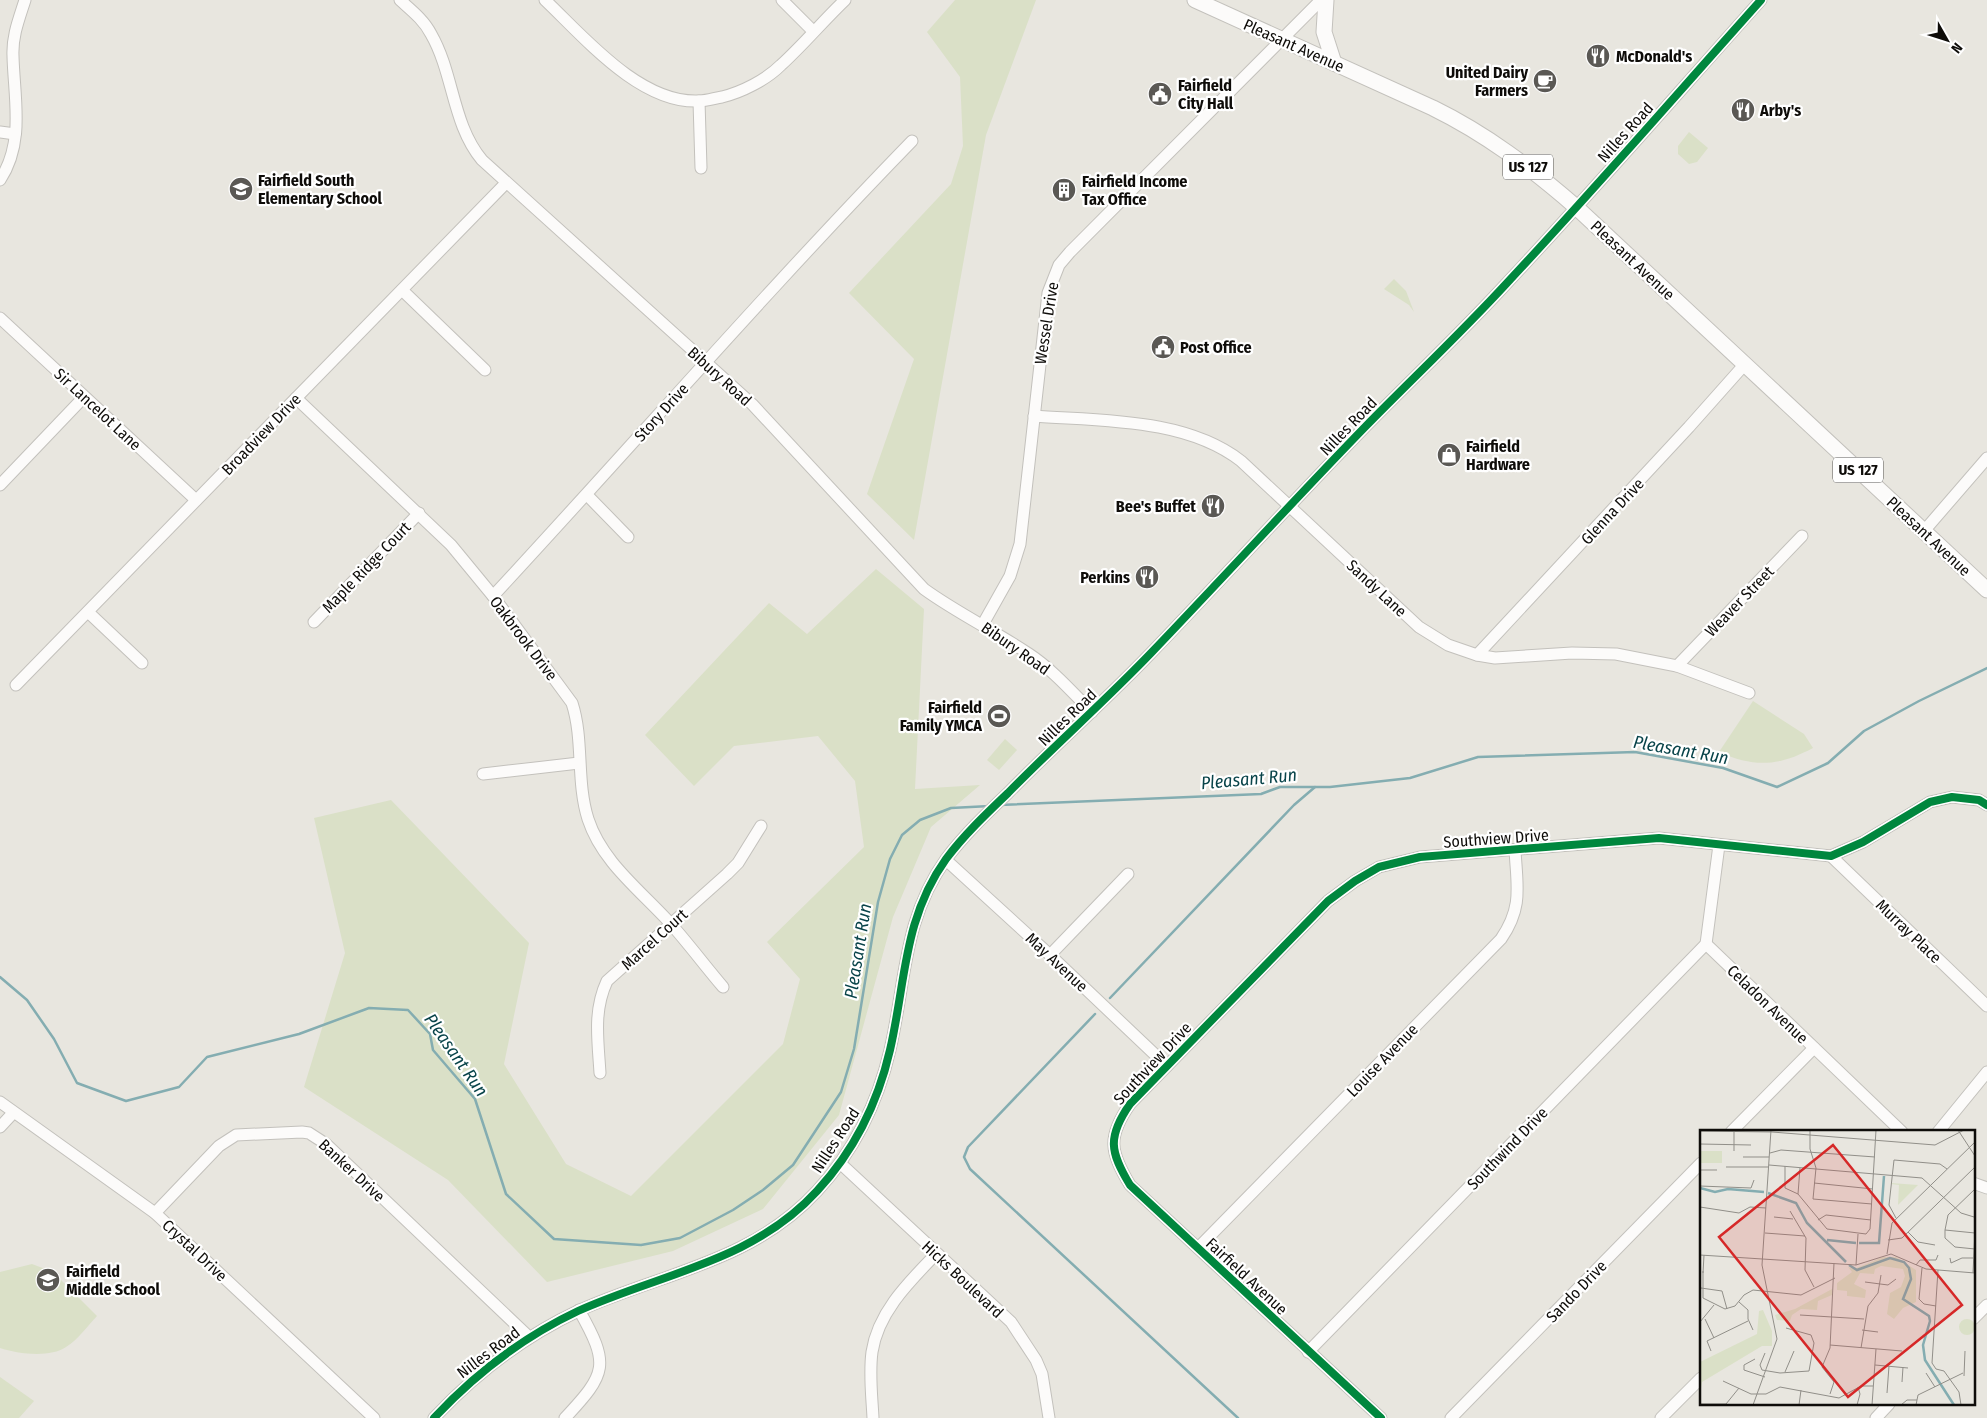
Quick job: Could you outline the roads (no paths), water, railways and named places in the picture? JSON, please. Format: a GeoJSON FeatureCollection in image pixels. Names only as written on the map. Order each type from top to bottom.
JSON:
{"type":"FeatureCollection","features":[{"type":"Feature","properties":{"kind":"main road","name":"Pleasant Avenue"},"geometry":{"type":"LineString","coordinates":[[1195,0],[1282,38],[1466,125],[1519,159],[1576,206],[1987,590]]}},
{"type":"Feature","properties":{"kind":"main road"},"geometry":{"type":"LineString","coordinates":[[1326,0],[1324,32],[1334,62]]}},
{"type":"Feature","properties":{"kind":"street"},"geometry":{"type":"LineString","coordinates":[[0,180],[7,169],[13,150],[17,113],[13,55],[14,32],[25,0]]}},
{"type":"Feature","properties":{"kind":"street","name":"Bibury Road"},"geometry":{"type":"LineString","coordinates":[[400,0],[422,21],[431,33],[439,50],[470,146],[506,183],[752,404],[924,589],[945,604],[983,624],[1031,656],[1092,712]]}},
{"type":"Feature","properties":{"kind":"street"},"geometry":{"type":"LineString","coordinates":[[544,0],[621,71],[647,88],[671,98],[699,102],[732,94],[754,84],[781,66],[845,0]]}},
{"type":"Feature","properties":{"kind":"street"},"geometry":{"type":"LineString","coordinates":[[782,0],[813,31]]}},
{"type":"Feature","properties":{"kind":"street","name":"Wessel Drive"},"geometry":{"type":"LineString","coordinates":[[983,624],[1010,576],[1020,544],[1048,293],[1058,265],[1321,0]]}},
{"type":"Feature","properties":{"kind":"street","name":"Nilles Road"},"geometry":{"type":"LineString","coordinates":[[434,1418],[458,1392],[487,1367],[529,1337],[579,1310],[715,1261],[758,1240],[787,1220],[816,1192],[840,1163],[862,1127],[881,1084],[891,1046],[909,940],[918,910],[946,860],[966,835],[1017,783],[1092,712],[1454,339],[1761,0]]}},
{"type":"Feature","properties":{"kind":"street"},"geometry":{"type":"LineString","coordinates":[[699,102],[701,168]]}},
{"type":"Feature","properties":{"kind":"street"},"geometry":{"type":"LineString","coordinates":[[0,132],[15,134]]}},
{"type":"Feature","properties":{"kind":"street","name":"Story Drive"},"geometry":{"type":"LineString","coordinates":[[493,596],[587,495],[823,232],[912,142]]}},
{"type":"Feature","properties":{"kind":"street","name":"Broadview Drive"},"geometry":{"type":"LineString","coordinates":[[16,685],[506,183]]}},
{"type":"Feature","properties":{"kind":"street"},"geometry":{"type":"LineString","coordinates":[[402,290],[485,370]]}},
{"type":"Feature","properties":{"kind":"street","name":"Sir Lancelot Lane"},"geometry":{"type":"LineString","coordinates":[[0,318],[196,500]]}},
{"type":"Feature","properties":{"kind":"street","name":"Glenna Drive"},"geometry":{"type":"LineString","coordinates":[[1477,655],[1745,364]]}},
{"type":"Feature","properties":{"kind":"street"},"geometry":{"type":"LineString","coordinates":[[0,485],[84,396]]}},
{"type":"Feature","properties":{"kind":"street","name":"Oakbrook Drive"},"geometry":{"type":"LineString","coordinates":[[296,398],[451,545],[493,596],[572,702],[578,721],[579,764],[587,818],[603,852],[670,923],[723,988]]}},
{"type":"Feature","properties":{"kind":"street","name":"Sandy Lane"},"geometry":{"type":"LineString","coordinates":[[1034,416],[1157,427],[1200,437],[1233,455],[1419,627],[1448,645],[1477,655],[1495,658],[1572,653],[1616,654],[1677,666],[1749,694]]}},
{"type":"Feature","properties":{"kind":"street"},"geometry":{"type":"LineString","coordinates":[[1924,531],[1987,458]]}},
{"type":"Feature","properties":{"kind":"street"},"geometry":{"type":"LineString","coordinates":[[587,495],[628,537]]}},
{"type":"Feature","properties":{"kind":"street","name":"Maple Ridge Court"},"geometry":{"type":"LineString","coordinates":[[314,622],[419,513]]}},
{"type":"Feature","properties":{"kind":"street","name":"Weaver Street"},"geometry":{"type":"LineString","coordinates":[[1677,666],[1802,536]]}},
{"type":"Feature","properties":{"kind":"street"},"geometry":{"type":"LineString","coordinates":[[88,612],[142,663]]}},
{"type":"Feature","properties":{"kind":"street"},"geometry":{"type":"LineString","coordinates":[[483,774],[579,764]]}},
{"type":"Feature","properties":{"kind":"street","name":"Southview Drive"},"geometry":{"type":"LineString","coordinates":[[1113,1142],[1118,1122],[1130,1104],[1328,901],[1355,881],[1379,867],[1420,857],[1659,838],[1831,856],[1862,842],[1930,802],[1952,796],[1979,800],[1987,805]]}},
{"type":"Feature","properties":{"kind":"street","name":"Marcel Court"},"geometry":{"type":"LineString","coordinates":[[600,1073],[596,1021],[600,997],[607,981],[738,863],[761,826]]}},
{"type":"Feature","properties":{"kind":"street"},"geometry":{"type":"LineString","coordinates":[[1706,944],[1719,845]]}},
{"type":"Feature","properties":{"kind":"street","name":"Louise Avenue"},"geometry":{"type":"LineString","coordinates":[[1198,1248],[1501,939],[1512,924],[1518,902],[1515,850]]}},
{"type":"Feature","properties":{"kind":"street","name":"Murray Place"},"geometry":{"type":"LineString","coordinates":[[1831,856],[1987,1006]]}},
{"type":"Feature","properties":{"kind":"street","name":"May Avenue"},"geometry":{"type":"LineString","coordinates":[[946,860],[1167,1066]]}},
{"type":"Feature","properties":{"kind":"street"},"geometry":{"type":"LineString","coordinates":[[1050,955],[1128,874]]}},
{"type":"Feature","properties":{"kind":"street","name":"Celadon Avenue"},"geometry":{"type":"LineString","coordinates":[[1706,944],[1900,1130]]}},
{"type":"Feature","properties":{"kind":"street","name":"Southwind Drive"},"geometry":{"type":"LineString","coordinates":[[1308,1352],[1706,944]]}},
{"type":"Feature","properties":{"kind":"street"},"geometry":{"type":"LineString","coordinates":[[1733,1130],[1814,1048]]}},
{"type":"Feature","properties":{"kind":"street"},"geometry":{"type":"LineString","coordinates":[[1940,1130],[1987,1072]]}},
{"type":"Feature","properties":{"kind":"street","name":"Crystal Drive"},"geometry":{"type":"LineString","coordinates":[[0,1102],[155,1213],[374,1418]]}},
{"type":"Feature","properties":{"kind":"street"},"geometry":{"type":"LineString","coordinates":[[0,1127],[13,1113]]}},
{"type":"Feature","properties":{"kind":"street","name":"Banker Drive"},"geometry":{"type":"LineString","coordinates":[[155,1213],[219,1146],[236,1135],[309,1134],[326,1144],[529,1337]]}},
{"type":"Feature","properties":{"kind":"street","name":"Fairfield Avenue"},"geometry":{"type":"LineString","coordinates":[[1113,1142],[1116,1162],[1130,1185],[1381,1418]]}},
{"type":"Feature","properties":{"kind":"street","name":"Hicks Boulevard"},"geometry":{"type":"LineString","coordinates":[[840,1163],[1011,1322],[1042,1374],[1049,1418]]}},
{"type":"Feature","properties":{"kind":"street","name":"Sando Drive"},"geometry":{"type":"LineString","coordinates":[[1451,1418],[1700,1164]]}},
{"type":"Feature","properties":{"kind":"street"},"geometry":{"type":"LineString","coordinates":[[1974,1183],[1987,1188]]}},
{"type":"Feature","properties":{"kind":"street"},"geometry":{"type":"LineString","coordinates":[[872,1418],[871,1370],[875,1338],[890,1307],[936,1254]]}},
{"type":"Feature","properties":{"kind":"street"},"geometry":{"type":"LineString","coordinates":[[1974,1318],[1987,1305]]}},
{"type":"Feature","properties":{"kind":"street"},"geometry":{"type":"LineString","coordinates":[[565,1418],[594,1384],[599,1374],[601,1361],[599,1348],[579,1310]]}},
{"type":"Feature","properties":{"kind":"street"},"geometry":{"type":"LineString","coordinates":[[1661,1418],[1700,1379]]}},
{"type":"Feature","properties":{"kind":"street"},"geometry":{"type":"LineString","coordinates":[[1876,1418],[1887,1406]]}},
{"type":"Feature","properties":{"kind":"waterway","name":"Pleasant Run"},"geometry":{"type":"LineString","coordinates":[[1000,805],[1261,794],[1280,787],[1330,787],[1410,778],[1478,757],[1635,752],[1723,768],[1777,787],[1828,763],[1864,731],[1919,701],[1987,668]]}},
{"type":"Feature","properties":{"kind":"waterway"},"geometry":{"type":"LineString","coordinates":[[1110,998],[1294,805],[1315,787]]}},
{"type":"Feature","properties":{"kind":"waterway","name":"Pleasant Run"},"geometry":{"type":"LineString","coordinates":[[0,977],[27,1000],[54,1039],[77,1083],[126,1101],[179,1087],[207,1057],[299,1034],[369,1008],[408,1010],[430,1034],[433,1050],[475,1099],[506,1194],[554,1239],[641,1245],[680,1238],[733,1210],[763,1190],[793,1165],[841,1092],[854,1049],[878,902],[890,859],[902,835],[920,820],[951,808],[990,806]]}},
{"type":"Feature","properties":{"kind":"waterway"},"geometry":{"type":"LineString","coordinates":[[1095,1014],[968,1147],[964,1157],[970,1169],[1238,1418]]}},
{"type":"Feature","properties":{"kind":"place","name":"McDonald's"},"geometry":{"type":"Point","coordinates":[1598,56]}},
{"type":"Feature","properties":{"kind":"place","name":"United Dairy Farmers"},"geometry":{"type":"Point","coordinates":[1545,81]}},
{"type":"Feature","properties":{"kind":"place","name":"Fairfield City Hall"},"geometry":{"type":"Point","coordinates":[1160,94]}},
{"type":"Feature","properties":{"kind":"place","name":"Arby's"},"geometry":{"type":"Point","coordinates":[1743,110]}},
{"type":"Feature","properties":{"kind":"place","name":"Fairfield South Elementary School"},"geometry":{"type":"Point","coordinates":[241,189]}},
{"type":"Feature","properties":{"kind":"place","name":"Fairfield Income Tax Office"},"geometry":{"type":"Point","coordinates":[1064,190]}},
{"type":"Feature","properties":{"kind":"place","name":"Post Office"},"geometry":{"type":"Point","coordinates":[1163,347]}},
{"type":"Feature","properties":{"kind":"place","name":"Fairfield Hardware"},"geometry":{"type":"Point","coordinates":[1449,455]}},
{"type":"Feature","properties":{"kind":"place","name":"Bee's Buffet"},"geometry":{"type":"Point","coordinates":[1213,506]}},
{"type":"Feature","properties":{"kind":"place","name":"Perkins"},"geometry":{"type":"Point","coordinates":[1147,577]}},
{"type":"Feature","properties":{"kind":"place","name":"Fairfield Family YMCA"},"geometry":{"type":"Point","coordinates":[999,716]}},
{"type":"Feature","properties":{"kind":"place","name":"Fairfield Middle School"},"geometry":{"type":"Point","coordinates":[48,1280]}}]}
